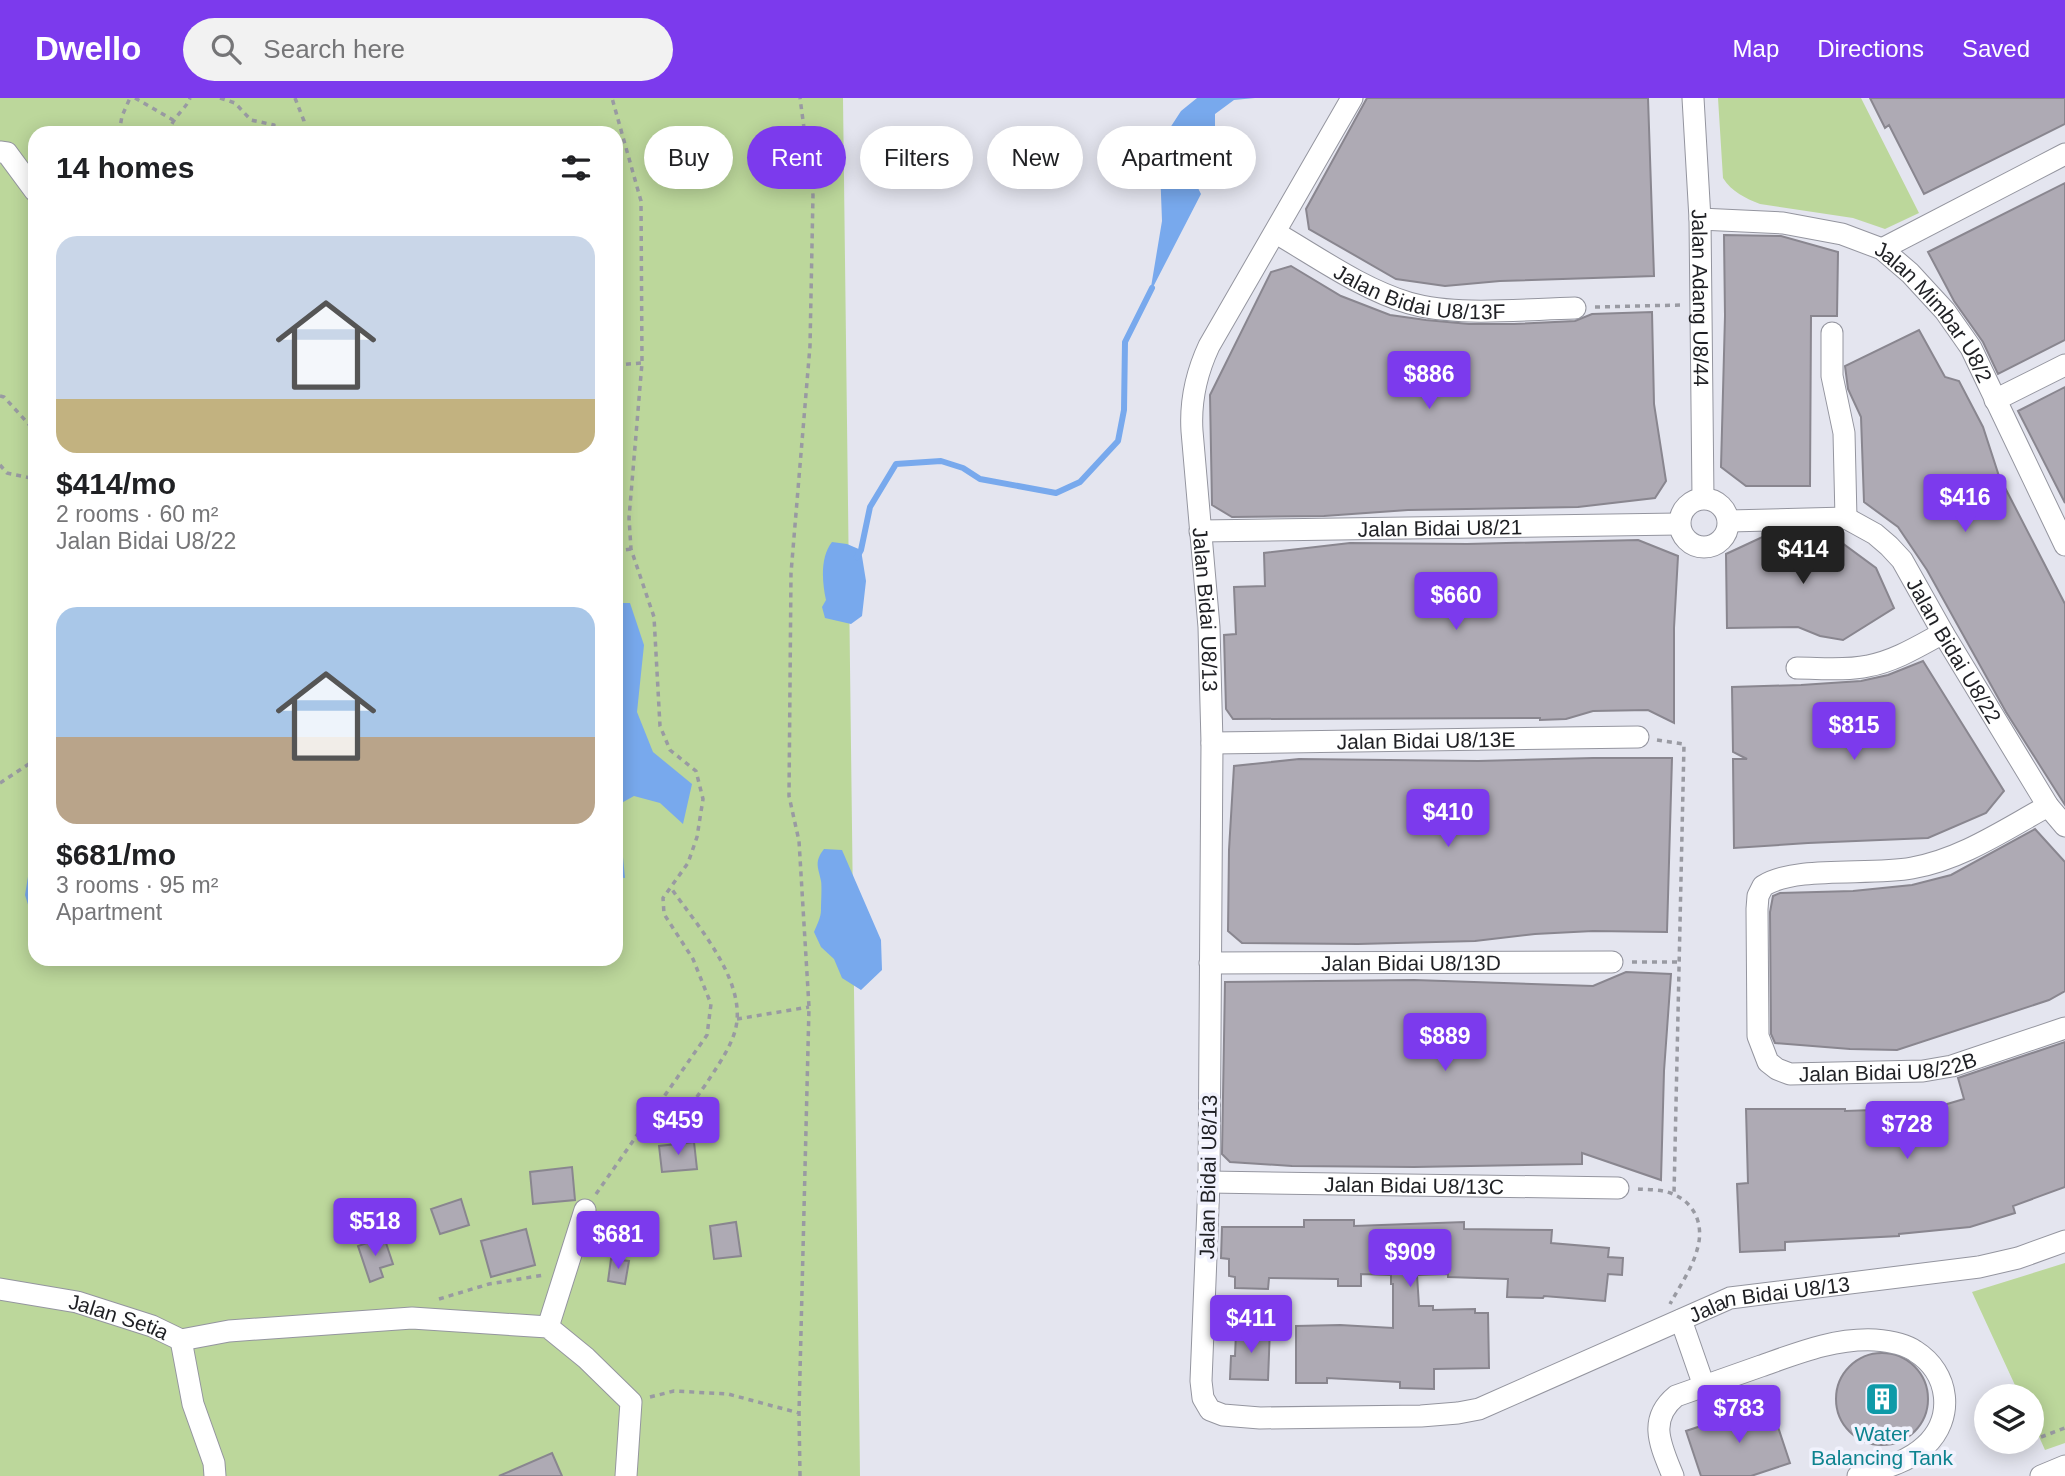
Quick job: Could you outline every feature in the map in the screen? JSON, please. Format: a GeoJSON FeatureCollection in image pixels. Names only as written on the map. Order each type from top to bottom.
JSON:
{"type":"FeatureCollection","features":[{"type":"Feature","properties":{"kind":"street","name":"Jalan Bidai U8/13"},"geometry":{"type":"LineString","coordinates":[[1352,98],[1209,346],[1194,385],[1192,431],[1209,627],[1212,743],[1209,1182],[1201,1381],[1203,1398],[1210,1410],[1223,1415],[1260,1418],[1421,1416],[1479,1409],[1730,1298],[1979,1267],[2018,1258],[2065,1241]]}},
{"type":"Feature","properties":{"kind":"street","name":"Jalan Adang U8/44"},"geometry":{"type":"LineString","coordinates":[[1693,98],[1700,219],[1703,498]]}},
{"type":"Feature","properties":{"kind":"street"},"geometry":{"type":"LineString","coordinates":[[0,152],[6,153],[28,182]]}},
{"type":"Feature","properties":{"kind":"street"},"geometry":{"type":"LineString","coordinates":[[1882,250],[2065,155]]}},
{"type":"Feature","properties":{"kind":"street","name":"Jalan Mimbar U8/2"},"geometry":{"type":"LineString","coordinates":[[1700,219],[1756,220],[1814,227],[1865,242],[1882,250],[1928,291],[1960,330],[2065,545]]}},
{"type":"Feature","properties":{"kind":"street","name":"Jalan Bidai U8/13F"},"geometry":{"type":"LineString","coordinates":[[1276,233],[1362,283],[1411,304],[1457,310],[1575,308]]}},
{"type":"Feature","properties":{"kind":"street"},"geometry":{"type":"LineString","coordinates":[[1728,521],[1846,518],[1844,433],[1832,376],[1832,333]]}},
{"type":"Feature","properties":{"kind":"street"},"geometry":{"type":"LineString","coordinates":[[1995,400],[2065,365]]}},
{"type":"Feature","properties":{"kind":"street"},"geometry":{"type":"LineString","coordinates":[[1703,498],[1717,502],[1727,514],[1728,521],[1725,536],[1706,547],[1691,543],[1685,538],[1679,524],[1683,509],[1688,503],[1703,498]]}},
{"type":"Feature","properties":{"kind":"street","name":"Jalan Bidai U8/22"},"geometry":{"type":"LineString","coordinates":[[1846,518],[1875,534],[1902,559],[1943,633],[2048,806],[2065,826]]}},
{"type":"Feature","properties":{"kind":"street","name":"Jalan Bidai U8/21"},"geometry":{"type":"LineString","coordinates":[[1200,531],[1679,524]]}},
{"type":"Feature","properties":{"kind":"street"},"geometry":{"type":"LineString","coordinates":[[1797,668],[1843,669],[1868,666],[1891,660],[1943,633]]}},
{"type":"Feature","properties":{"kind":"street","name":"Jalan Bidai U8/13E"},"geometry":{"type":"LineString","coordinates":[[1212,743],[1638,737]]}},
{"type":"Feature","properties":{"kind":"street","name":"Jalan Bidai U8/22B"},"geometry":{"type":"LineString","coordinates":[[2048,806],[1960,855],[1934,864],[1908,869],[1786,875],[1763,886],[1758,896],[1758,1036],[1768,1062],[1790,1074],[1895,1073],[1952,1066],[2065,1028]]}},
{"type":"Feature","properties":{"kind":"street","name":"Jalan Bidai U8/13D"},"geometry":{"type":"LineString","coordinates":[[1210,963],[1612,962]]}},
{"type":"Feature","properties":{"kind":"street","name":"Jalan Bidai U8/13C"},"geometry":{"type":"LineString","coordinates":[[1209,1182],[1618,1188]]}},
{"type":"Feature","properties":{"kind":"street"},"geometry":{"type":"LineString","coordinates":[[548,1327],[585,1210]]}},
{"type":"Feature","properties":{"kind":"street","name":"Jalan Setia"},"geometry":{"type":"LineString","coordinates":[[0,1289],[77,1302],[152,1326],[181,1340],[193,1404],[214,1463],[215,1476]]}},
{"type":"Feature","properties":{"kind":"street"},"geometry":{"type":"LineString","coordinates":[[181,1340],[229,1331],[412,1318],[548,1327],[586,1357],[631,1402],[626,1476]]}},
{"type":"Feature","properties":{"kind":"street"},"geometry":{"type":"LineString","coordinates":[[1681,1320],[1704,1386]]}},
{"type":"Feature","properties":{"kind":"street"},"geometry":{"type":"LineString","coordinates":[[1673,1476],[1658,1429],[1659,1416],[1666,1404],[1676,1396],[1815,1347],[1875,1340],[1914,1350],[1928,1361],[1941,1377],[1946,1397],[1938,1429],[1928,1444],[1914,1455],[1896,1464],[1858,1476]]}},
{"type":"Feature","properties":{"kind":"street"},"geometry":{"type":"LineString","coordinates":[[2040,1476],[2065,1466]]}},
{"type":"Feature","properties":{"kind":"path"},"geometry":{"type":"LineString","coordinates":[[120,126],[122,116],[133,98],[173,120]]}},
{"type":"Feature","properties":{"kind":"path"},"geometry":{"type":"LineString","coordinates":[[171,126],[190,98]]}},
{"type":"Feature","properties":{"kind":"path"},"geometry":{"type":"LineString","coordinates":[[220,98],[236,100],[251,120],[273,126]]}},
{"type":"Feature","properties":{"kind":"path"},"geometry":{"type":"LineString","coordinates":[[295,98],[305,126]]}},
{"type":"Feature","properties":{"kind":"path"},"geometry":{"type":"LineString","coordinates":[[612,98],[620,126]]}},
{"type":"Feature","properties":{"kind":"path"},"geometry":{"type":"LineString","coordinates":[[800,98],[812,209],[810,346],[791,573],[789,796],[799,841],[809,1007],[799,1413],[800,1476]]}},
{"type":"Feature","properties":{"kind":"path"},"geometry":{"type":"LineString","coordinates":[[585,1210],[707,1035],[711,1004],[693,959],[664,914],[663,898],[691,855],[703,799],[696,771],[670,750],[660,726],[654,617],[631,549],[629,518],[642,363],[641,201],[623,137]]}},
{"type":"Feature","properties":{"kind":"path"},"geometry":{"type":"LineString","coordinates":[[1575,308],[1700,305]]}},
{"type":"Feature","properties":{"kind":"path"},"geometry":{"type":"LineString","coordinates":[[623,364],[642,363]]}},
{"type":"Feature","properties":{"kind":"path"},"geometry":{"type":"LineString","coordinates":[[0,396],[28,423]]}},
{"type":"Feature","properties":{"kind":"path"},"geometry":{"type":"LineString","coordinates":[[0,465],[7,473],[28,478]]}},
{"type":"Feature","properties":{"kind":"path"},"geometry":{"type":"LineString","coordinates":[[623,550],[631,549]]}},
{"type":"Feature","properties":{"kind":"path"},"geometry":{"type":"LineString","coordinates":[[1638,737],[1684,744],[1674,1194]]}},
{"type":"Feature","properties":{"kind":"path"},"geometry":{"type":"LineString","coordinates":[[0,783],[28,765]]}},
{"type":"Feature","properties":{"kind":"path"},"geometry":{"type":"LineString","coordinates":[[639,1130],[669,1126],[680,1119],[711,1076],[733,1037],[737,1019],[738,1003],[732,983],[712,943],[671,888]]}},
{"type":"Feature","properties":{"kind":"path"},"geometry":{"type":"LineString","coordinates":[[1612,962],[1679,962]]}},
{"type":"Feature","properties":{"kind":"path"},"geometry":{"type":"LineString","coordinates":[[737,1019],[809,1007]]}},
{"type":"Feature","properties":{"kind":"path"},"geometry":{"type":"LineString","coordinates":[[1618,1188],[1674,1194],[1687,1202],[1699,1222],[1700,1234],[1693,1260],[1654,1333]]}},
{"type":"Feature","properties":{"kind":"path"},"geometry":{"type":"LineString","coordinates":[[412,1318],[436,1300],[489,1284],[547,1275],[565,1275]]}},
{"type":"Feature","properties":{"kind":"path"},"geometry":{"type":"LineString","coordinates":[[631,1402],[674,1391],[728,1394],[799,1413]]}},
{"type":"Feature","properties":{"kind":"path"},"geometry":{"type":"LineString","coordinates":[[2044,1436],[2065,1428]]}},
{"type":"Feature","properties":{"kind":"green space"},"geometry":{"type":"Polygon","coordinates":[[[0,98],[843,98],[843,126],[747,126],[747,189],[844,189],[860,1476],[0,1476],[0,98]]]}},
{"type":"Feature","properties":{"kind":"green space"},"geometry":{"type":"Polygon","coordinates":[[[1718,98],[1861,98],[1919,213],[1885,229],[1853,218],[1760,204],[1744,197],[1723,178],[1718,98]]]}},
{"type":"Feature","properties":{"kind":"green space"},"geometry":{"type":"Polygon","coordinates":[[[2065,1263],[2065,1443],[2045,1450],[2044,1384],[2014,1384],[1972,1292],[2065,1263]]]}},
{"type":"Feature","properties":{"kind":"water"},"geometry":{"type":"Polygon","coordinates":[[[1197,98],[1255,98],[1234,100],[1215,114],[1215,126],[1171,126],[1181,111],[1197,98]]]}},
{"type":"Feature","properties":{"kind":"water"},"geometry":{"type":"Polygon","coordinates":[[[1161,189],[1198,189],[1201,194],[1150,293],[1162,221],[1161,189]]]}},
{"type":"Feature","properties":{"kind":"water"},"geometry":{"type":"Polygon","coordinates":[[[832,542],[861,550],[866,581],[862,616],[851,624],[825,618],[822,607],[826,600],[823,578],[825,555],[832,542]]]}},
{"type":"Feature","properties":{"kind":"water"},"geometry":{"type":"Polygon","coordinates":[[[623,603],[630,603],[644,645],[637,712],[653,752],[692,784],[683,824],[660,803],[634,796],[623,802],[623,603]]]}},
{"type":"Feature","properties":{"kind":"water"},"geometry":{"type":"Polygon","coordinates":[[[824,849],[842,850],[881,940],[882,970],[861,990],[842,978],[834,959],[821,947],[814,932],[821,910],[818,861],[824,849]]]}},
{"type":"Feature","properties":{"kind":"water"},"geometry":{"type":"Polygon","coordinates":[[[28,877],[28,905],[25,895],[28,877]]]}},
{"type":"Feature","properties":{"kind":"building"},"geometry":{"type":"Polygon","coordinates":[[[1367,98],[1648,98],[1654,276],[1500,281],[1445,286],[1396,279],[1309,229],[1306,209],[1367,98]]]}},
{"type":"Feature","properties":{"kind":"building"},"geometry":{"type":"Polygon","coordinates":[[[1870,98],[2065,98],[2065,124],[1924,194],[1889,125],[1885,128],[1870,98]]]}},
{"type":"Feature","properties":{"kind":"building"},"geometry":{"type":"Polygon","coordinates":[[[2065,183],[2065,340],[1998,374],[1983,342],[1954,301],[1928,252],[2065,183]]]}},
{"type":"Feature","properties":{"kind":"building"},"geometry":{"type":"Polygon","coordinates":[[[1724,235],[1781,236],[1838,252],[1837,316],[1811,316],[1810,486],[1746,486],[1721,467],[1724,235]]]}},
{"type":"Feature","properties":{"kind":"building"},"geometry":{"type":"Polygon","coordinates":[[[1291,266],[1341,296],[1390,315],[1426,320],[1514,324],[1575,321],[1592,314],[1652,312],[1654,404],[1666,481],[1655,498],[1578,507],[1232,517],[1212,505],[1210,395],[1271,272],[1291,266]]]}},
{"type":"Feature","properties":{"kind":"building"},"geometry":{"type":"Polygon","coordinates":[[[1919,330],[1945,377],[1959,381],[1983,427],[1999,476],[2065,604],[2065,805],[2006,712],[1927,570],[1898,527],[1864,502],[1861,417],[1848,389],[1845,366],[1919,330]]]}},
{"type":"Feature","properties":{"kind":"building"},"geometry":{"type":"Polygon","coordinates":[[[2065,387],[2065,503],[2018,411],[2065,387]]]}},
{"type":"Feature","properties":{"kind":"building"},"geometry":{"type":"Polygon","coordinates":[[[1803,532],[1838,540],[1876,568],[1894,608],[1843,640],[1820,636],[1798,627],[1727,628],[1726,554],[1771,533],[1803,532]]]}},
{"type":"Feature","properties":{"kind":"building"},"geometry":{"type":"Polygon","coordinates":[[[1638,540],[1678,556],[1674,628],[1674,723],[1648,710],[1593,711],[1566,719],[1540,720],[1233,719],[1226,709],[1224,635],[1236,634],[1234,587],[1265,586],[1264,553],[1350,543],[1467,544],[1638,540]]]}},
{"type":"Feature","properties":{"kind":"building"},"geometry":{"type":"Polygon","coordinates":[[[1923,661],[2004,791],[1986,813],[1928,838],[1734,848],[1733,759],[1747,759],[1733,752],[1732,687],[1861,681],[1888,675],[1923,661]]]}},
{"type":"Feature","properties":{"kind":"building"},"geometry":{"type":"Polygon","coordinates":[[[1672,758],[1667,932],[1593,931],[1475,941],[1358,944],[1242,943],[1228,931],[1234,766],[1299,759],[1478,761],[1672,758]]]}},
{"type":"Feature","properties":{"kind":"building"},"geometry":{"type":"Polygon","coordinates":[[[2035,829],[2065,862],[2065,991],[2049,1000],[1897,1050],[1775,1043],[1771,1034],[1770,912],[1773,896],[1780,893],[1853,891],[1912,885],[1951,875],[2035,829]]]}},
{"type":"Feature","properties":{"kind":"building"},"geometry":{"type":"Polygon","coordinates":[[[1626,972],[1671,974],[1664,1071],[1661,1180],[1582,1153],[1582,1164],[1414,1167],[1292,1166],[1230,1162],[1222,1154],[1225,982],[1414,980],[1593,986],[1626,972]]]}},
{"type":"Feature","properties":{"kind":"building"},"geometry":{"type":"Polygon","coordinates":[[[2065,1042],[2065,1187],[2013,1206],[2015,1213],[1970,1227],[1899,1236],[1785,1242],[1785,1250],[1740,1252],[1737,1184],[1748,1183],[1746,1109],[1902,1109],[1903,1117],[1964,1099],[1958,1078],[2065,1042]]]}},
{"type":"Feature","properties":{"kind":"building"},"geometry":{"type":"Polygon","coordinates":[[[694,1142],[697,1169],[662,1172],[659,1146],[694,1142]]]}},
{"type":"Feature","properties":{"kind":"building"},"geometry":{"type":"Polygon","coordinates":[[[572,1167],[575,1200],[533,1204],[530,1172],[572,1167]]]}},
{"type":"Feature","properties":{"kind":"building"},"geometry":{"type":"Polygon","coordinates":[[[461,1199],[469,1225],[440,1234],[431,1209],[461,1199]]]}},
{"type":"Feature","properties":{"kind":"building"},"geometry":{"type":"Polygon","coordinates":[[[1304,1220],[1354,1220],[1354,1226],[1464,1222],[1464,1229],[1552,1230],[1551,1243],[1609,1248],[1608,1257],[1623,1258],[1622,1275],[1608,1274],[1605,1301],[1544,1296],[1507,1297],[1508,1279],[1448,1277],[1448,1274],[1417,1275],[1419,1306],[1433,1306],[1433,1310],[1475,1309],[1475,1313],[1488,1313],[1489,1368],[1434,1369],[1434,1389],[1400,1388],[1400,1382],[1327,1378],[1327,1383],[1296,1383],[1296,1326],[1393,1328],[1391,1275],[1361,1274],[1361,1286],[1338,1286],[1338,1279],[1269,1278],[1268,1289],[1235,1288],[1235,1277],[1229,1276],[1229,1259],[1221,1258],[1222,1227],[1304,1227],[1304,1220]]]}},
{"type":"Feature","properties":{"kind":"building"},"geometry":{"type":"Polygon","coordinates":[[[736,1222],[741,1256],[714,1259],[710,1226],[736,1222]]]}},
{"type":"Feature","properties":{"kind":"building"},"geometry":{"type":"Polygon","coordinates":[[[526,1229],[535,1265],[491,1277],[481,1241],[526,1229]]]}},
{"type":"Feature","properties":{"kind":"building"},"geometry":{"type":"Polygon","coordinates":[[[384,1237],[393,1264],[380,1268],[383,1277],[370,1282],[358,1246],[384,1237]]]}},
{"type":"Feature","properties":{"kind":"building"},"geometry":{"type":"Polygon","coordinates":[[[611,1259],[629,1261],[625,1284],[608,1281],[611,1259]]]}},
{"type":"Feature","properties":{"kind":"building"},"geometry":{"type":"Polygon","coordinates":[[[1247,1327],[1270,1328],[1268,1380],[1230,1379],[1236,1332],[1247,1333],[1247,1327]]]}},
{"type":"Feature","properties":{"kind":"building","name":"Water Balancing Tank"},"geometry":{"type":"Polygon","coordinates":[[[1882,1353],[1900,1357],[1914,1367],[1924,1381],[1928,1399],[1924,1417],[1914,1431],[1900,1441],[1882,1445],[1864,1441],[1850,1431],[1840,1417],[1836,1399],[1840,1381],[1850,1367],[1864,1357],[1882,1353]]]}},
{"type":"Feature","properties":{"kind":"building"},"geometry":{"type":"Polygon","coordinates":[[[1770,1403],[1790,1463],[1751,1476],[1701,1476],[1686,1431],[1770,1403]]]}},
{"type":"Feature","properties":{"kind":"building"},"geometry":{"type":"Polygon","coordinates":[[[552,1453],[562,1476],[499,1476],[552,1453]]]}},
{"type":"Feature","properties":{"kind":"waterway"},"geometry":{"type":"LineString","coordinates":[[857,557],[861,550],[870,507],[896,464],[941,461],[963,468],[980,479],[1056,493],[1080,482],[1118,441],[1124,410],[1125,342],[1152,288]]}},
{"type":"Feature","properties":{"kind":"place","name":"Water Balancing Tank"},"geometry":{"type":"Point","coordinates":[1882,1399]}}]}
